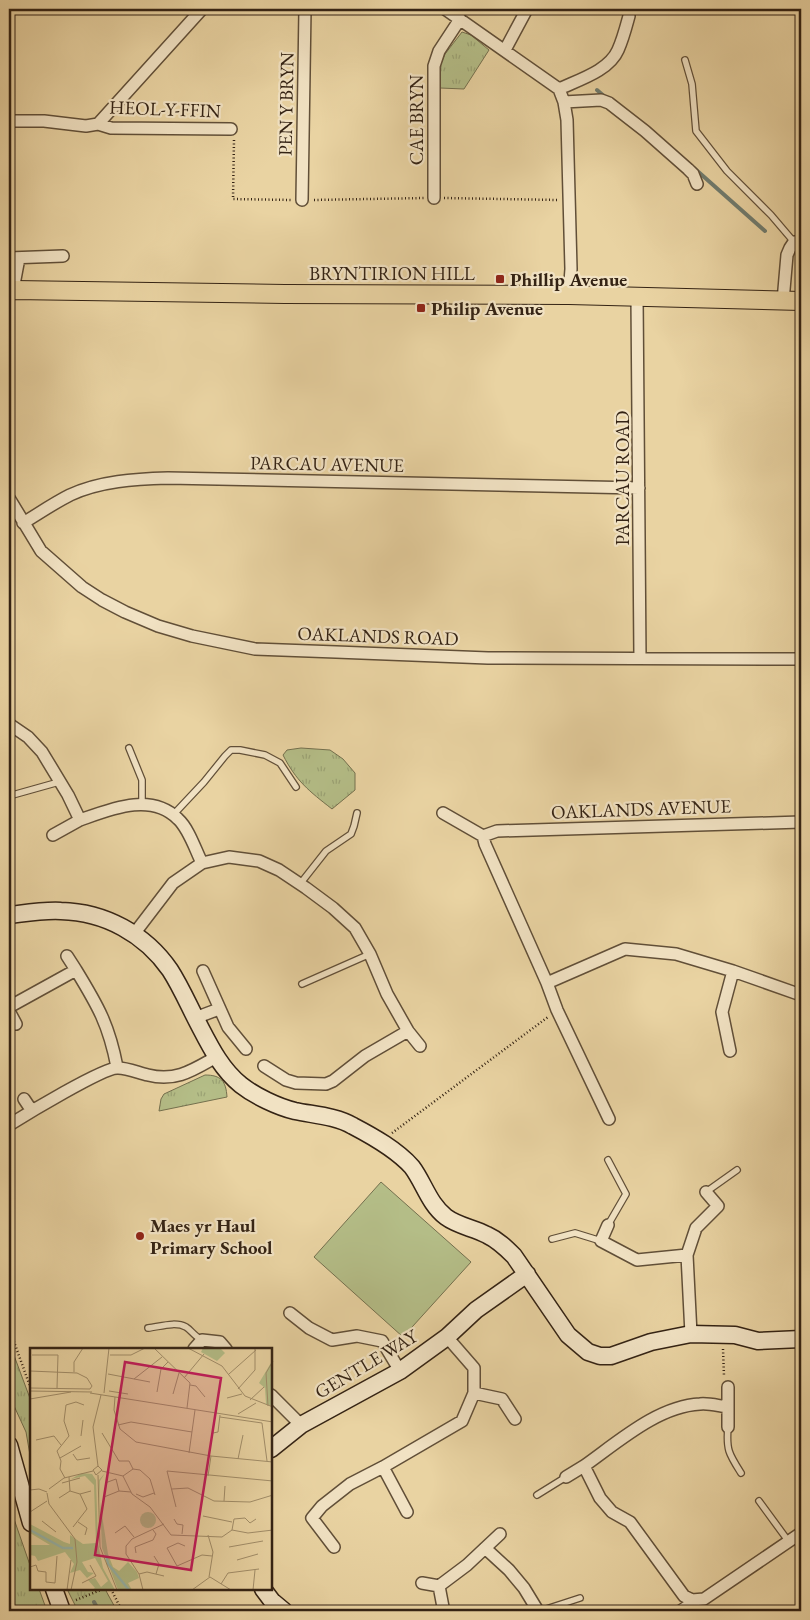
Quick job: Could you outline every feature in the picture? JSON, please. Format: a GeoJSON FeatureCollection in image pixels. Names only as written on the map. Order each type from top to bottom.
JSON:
{"type":"FeatureCollection","features":[{"type":"Feature","properties":{"kind":"main road","name":"BRYNTIRION HILL"},"geometry":{"type":"LineString","coordinates":[[10,290],[284,294],[570,295],[801,302]]}},
{"type":"Feature","properties":{"kind":"street"},"geometry":{"type":"LineString","coordinates":[[98,124],[202,9]]}},
{"type":"Feature","properties":{"kind":"street","name":"PEN Y BRYN"},"geometry":{"type":"LineString","coordinates":[[302,200],[305,9]]}},
{"type":"Feature","properties":{"kind":"street"},"geometry":{"type":"LineString","coordinates":[[445,9],[559,89],[568,120],[570,295]]}},
{"type":"Feature","properties":{"kind":"street"},"geometry":{"type":"LineString","coordinates":[[504,50],[527,9]]}},
{"type":"Feature","properties":{"kind":"street"},"geometry":{"type":"LineString","coordinates":[[559,89],[595,72],[608,63],[618,52],[629,16]]}},
{"type":"Feature","properties":{"kind":"street","name":"CAE BRYN"},"geometry":{"type":"LineString","coordinates":[[434,198],[434,66],[440,51],[460,19]]}},
{"type":"Feature","properties":{"kind":"street"},"geometry":{"type":"LineString","coordinates":[[564,102],[601,100],[608,103],[645,131],[688,168],[697,184]]}},
{"type":"Feature","properties":{"kind":"street","name":"HEOL-Y-FFIN"},"geometry":{"type":"LineString","coordinates":[[9,121],[44,121],[86,126],[98,124],[111,128],[230,129]]}},
{"type":"Feature","properties":{"kind":"street"},"geometry":{"type":"LineString","coordinates":[[783,301],[787,255],[790,248],[798,242]]}},
{"type":"Feature","properties":{"kind":"street"},"geometry":{"type":"LineString","coordinates":[[10,290],[14,258],[63,256]]}},
{"type":"Feature","properties":{"kind":"street","name":"PARCAU ROAD"},"geometry":{"type":"LineString","coordinates":[[637,297],[640,658]]}},
{"type":"Feature","properties":{"kind":"street","name":"PARCAU AVENUE"},"geometry":{"type":"LineString","coordinates":[[23,523],[70,495],[98,485],[129,480],[178,478],[640,488]]}},
{"type":"Feature","properties":{"kind":"street","name":"OAKLANDS ROAD"},"geometry":{"type":"LineString","coordinates":[[9,498],[41,550],[82,587],[102,600],[141,619],[192,636],[264,649],[488,658],[801,659]]}},
{"type":"Feature","properties":{"kind":"street"},"geometry":{"type":"LineString","coordinates":[[9,724],[28,737],[42,752],[80,820]]}},
{"type":"Feature","properties":{"kind":"street"},"geometry":{"type":"LineString","coordinates":[[53,835],[80,820],[107,811],[148,804],[164,808],[179,820],[202,863]]}},
{"type":"Feature","properties":{"kind":"street"},"geometry":{"type":"LineString","coordinates":[[443,813],[483,836],[557,1010],[608,1119]]}},
{"type":"Feature","properties":{"kind":"street","name":"OAKLANDS AVENUE"},"geometry":{"type":"LineString","coordinates":[[483,836],[497,831],[801,822]]}},
{"type":"Feature","properties":{"kind":"street"},"geometry":{"type":"LineString","coordinates":[[134,934],[173,883],[202,863],[229,857],[259,861],[279,870],[300,884],[333,908],[355,928],[370,954],[387,994],[408,1031],[420,1046]]}},
{"type":"Feature","properties":{"kind":"street"},"geometry":{"type":"LineString","coordinates":[[9,915],[61,911],[81,913],[107,919],[134,934],[156,953],[170,971],[216,1057],[229,1074],[242,1086],[275,1105],[352,1125],[394,1152],[412,1168],[433,1202],[445,1216],[454,1222],[488,1235],[514,1256],[568,1334],[588,1352],[600,1356],[611,1356],[651,1342],[691,1334],[735,1335],[758,1341],[801,1339]]}},
{"type":"Feature","properties":{"kind":"street"},"geometry":{"type":"LineString","coordinates":[[547,983],[625,949],[676,954],[734,971],[801,995]]}},
{"type":"Feature","properties":{"kind":"street"},"geometry":{"type":"LineString","coordinates":[[67,956],[104,1019],[112,1042],[117,1067]]}},
{"type":"Feature","properties":{"kind":"street"},"geometry":{"type":"LineString","coordinates":[[9,1007],[76,970]]}},
{"type":"Feature","properties":{"kind":"street"},"geometry":{"type":"LineString","coordinates":[[203,971],[228,1027],[246,1049]]}},
{"type":"Feature","properties":{"kind":"street"},"geometry":{"type":"LineString","coordinates":[[730,1051],[722,1012],[734,971]]}},
{"type":"Feature","properties":{"kind":"street"},"geometry":{"type":"LineString","coordinates":[[195,1018],[219,1009]]}},
{"type":"Feature","properties":{"kind":"street"},"geometry":{"type":"LineString","coordinates":[[9,1011],[16,1024]]}},
{"type":"Feature","properties":{"kind":"street"},"geometry":{"type":"LineString","coordinates":[[264,1066],[286,1080],[296,1083],[326,1084],[333,1081],[365,1056],[408,1031]]}},
{"type":"Feature","properties":{"kind":"street"},"geometry":{"type":"LineString","coordinates":[[9,1125],[96,1076],[117,1067],[158,1078],[169,1078],[186,1074],[216,1057]]}},
{"type":"Feature","properties":{"kind":"street"},"geometry":{"type":"LineString","coordinates":[[24,1099],[32,1111]]}},
{"type":"Feature","properties":{"kind":"street"},"geometry":{"type":"LineString","coordinates":[[691,1334],[687,1255],[696,1228],[718,1206],[706,1192]]}},
{"type":"Feature","properties":{"kind":"street"},"geometry":{"type":"LineString","coordinates":[[608,1225],[601,1240],[637,1260],[687,1255]]}},
{"type":"Feature","properties":{"kind":"street","name":"GENTLE WAY"},"geometry":{"type":"LineString","coordinates":[[272,1449],[301,1425],[400,1371],[447,1337],[476,1310],[527,1274]]}},
{"type":"Feature","properties":{"kind":"street"},"geometry":{"type":"LineString","coordinates":[[290,1313],[308,1328],[332,1340],[357,1336],[382,1341],[400,1371]]}},
{"type":"Feature","properties":{"kind":"street"},"geometry":{"type":"LineString","coordinates":[[334,1547],[312,1518],[322,1506],[350,1484],[462,1421],[474,1393],[474,1368],[447,1337]]}},
{"type":"Feature","properties":{"kind":"street"},"geometry":{"type":"LineString","coordinates":[[198,1344],[220,1342],[225,1348]]}},
{"type":"Feature","properties":{"kind":"street"},"geometry":{"type":"LineString","coordinates":[[728,1386],[728,1427]]}},
{"type":"Feature","properties":{"kind":"street"},"geometry":{"type":"LineString","coordinates":[[474,1393],[502,1399],[515,1419]]}},
{"type":"Feature","properties":{"kind":"street"},"geometry":{"type":"LineString","coordinates":[[272,1396],[301,1425]]}},
{"type":"Feature","properties":{"kind":"street"},"geometry":{"type":"LineString","coordinates":[[566,1477],[634,1431],[670,1410],[701,1404],[728,1407]]}},
{"type":"Feature","properties":{"kind":"street"},"geometry":{"type":"LineString","coordinates":[[9,1445],[30,1519]]}},
{"type":"Feature","properties":{"kind":"street"},"geometry":{"type":"LineString","coordinates":[[584,1466],[600,1498],[612,1512],[630,1522],[684,1596],[692,1600],[704,1599],[801,1533]]}},
{"type":"Feature","properties":{"kind":"street"},"geometry":{"type":"LineString","coordinates":[[383,1467],[407,1512]]}},
{"type":"Feature","properties":{"kind":"street"},"geometry":{"type":"LineString","coordinates":[[422,1583],[439,1586],[467,1565],[500,1534]]}},
{"type":"Feature","properties":{"kind":"street"},"geometry":{"type":"LineString","coordinates":[[485,1548],[514,1576],[539,1611]]}},
{"type":"Feature","properties":{"kind":"street"},"geometry":{"type":"LineString","coordinates":[[439,1586],[444,1609]]}},
{"type":"Feature","properties":{"kind":"street"},"geometry":{"type":"LineString","coordinates":[[54,1590],[62,1611]]}},
{"type":"Feature","properties":{"kind":"street"},"geometry":{"type":"LineString","coordinates":[[264,1590],[272,1601],[284,1611]]}},
{"type":"Feature","properties":{"kind":"lane"},"geometry":{"type":"LineString","coordinates":[[685,60],[692,84],[696,131],[727,171],[798,242]]}},
{"type":"Feature","properties":{"kind":"lane"},"geometry":{"type":"LineString","coordinates":[[129,748],[142,780],[142,805]]}},
{"type":"Feature","properties":{"kind":"lane"},"geometry":{"type":"LineString","coordinates":[[173,815],[232,750],[265,755],[280,763],[296,787]]}},
{"type":"Feature","properties":{"kind":"lane"},"geometry":{"type":"LineString","coordinates":[[9,796],[59,782]]}},
{"type":"Feature","properties":{"kind":"lane"},"geometry":{"type":"LineString","coordinates":[[300,884],[326,851],[351,834],[357,813]]}},
{"type":"Feature","properties":{"kind":"lane"},"geometry":{"type":"LineString","coordinates":[[302,984],[370,954]]}},
{"type":"Feature","properties":{"kind":"lane"},"geometry":{"type":"LineString","coordinates":[[608,1160],[626,1194],[608,1225]]}},
{"type":"Feature","properties":{"kind":"lane"},"geometry":{"type":"LineString","coordinates":[[706,1192],[737,1170]]}},
{"type":"Feature","properties":{"kind":"lane"},"geometry":{"type":"LineString","coordinates":[[552,1239],[575,1233],[601,1240]]}},
{"type":"Feature","properties":{"kind":"lane"},"geometry":{"type":"LineString","coordinates":[[148,1328],[176,1324],[187,1327],[195,1336],[198,1344]]}},
{"type":"Feature","properties":{"kind":"lane"},"geometry":{"type":"LineString","coordinates":[[728,1427],[727,1445],[730,1456],[741,1473]]}},
{"type":"Feature","properties":{"kind":"lane"},"geometry":{"type":"LineString","coordinates":[[538,1495],[566,1477]]}},
{"type":"Feature","properties":{"kind":"lane"},"geometry":{"type":"LineString","coordinates":[[759,1501],[789,1542]]}},
{"type":"Feature","properties":{"kind":"lane"},"geometry":{"type":"LineString","coordinates":[[539,1611],[580,1598]]}},
{"type":"Feature","properties":{"kind":"lane"},"geometry":{"type":"LineString","coordinates":[[674,1611],[692,1600]]}},
{"type":"Feature","properties":{"kind":"path"},"geometry":{"type":"LineString","coordinates":[[230,129],[234,142],[233,199],[434,198],[568,200]]}},
{"type":"Feature","properties":{"kind":"path"},"geometry":{"type":"LineString","coordinates":[[380,1142],[557,1010]]}},
{"type":"Feature","properties":{"kind":"path"},"geometry":{"type":"LineString","coordinates":[[9,1328],[30,1386]]}},
{"type":"Feature","properties":{"kind":"path"},"geometry":{"type":"LineString","coordinates":[[723,1343],[724,1377],[728,1386]]}},
{"type":"Feature","properties":{"kind":"path"},"geometry":{"type":"LineString","coordinates":[[76,1600],[101,1590]]}},
{"type":"Feature","properties":{"kind":"path"},"geometry":{"type":"LineString","coordinates":[[112,1590],[122,1611]]}},
{"type":"Feature","properties":{"kind":"green space"},"geometry":{"type":"Polygon","coordinates":[[[462,32],[471,35],[489,50],[464,89],[440,88],[440,66],[445,54],[462,32]]]}},
{"type":"Feature","properties":{"kind":"green space"},"geometry":{"type":"Polygon","coordinates":[[[301,748],[330,750],[343,759],[355,773],[355,790],[332,809],[304,785],[293,772],[283,755],[287,750],[301,748]]]}},
{"type":"Feature","properties":{"kind":"green space"},"geometry":{"type":"Polygon","coordinates":[[[205,1075],[215,1076],[222,1080],[227,1097],[159,1111],[164,1094],[205,1075]]]}},
{"type":"Feature","properties":{"kind":"green space"},"geometry":{"type":"Polygon","coordinates":[[[381,1182],[471,1262],[403,1337],[314,1257],[381,1182]]]}},
{"type":"Feature","properties":{"kind":"green space"},"geometry":{"type":"Polygon","coordinates":[[[9,1342],[30,1398],[30,1455],[26,1432],[9,1395],[9,1342]]]}},
{"type":"Feature","properties":{"kind":"green space"},"geometry":{"type":"Polygon","coordinates":[[[9,1498],[30,1565],[30,1590],[39,1590],[47,1611],[9,1611],[9,1498]]]}},
{"type":"Feature","properties":{"kind":"green space"},"geometry":{"type":"Polygon","coordinates":[[[68,1590],[106,1590],[117,1611],[78,1611],[68,1590]]]}},
{"type":"Feature","properties":{"kind":"waterway"},"geometry":{"type":"LineString","coordinates":[[597,90],[605,97]]}},
{"type":"Feature","properties":{"kind":"waterway"},"geometry":{"type":"LineString","coordinates":[[694,168],[765,231]]}},
{"type":"Feature","properties":{"kind":"waterway"},"geometry":{"type":"LineString","coordinates":[[94,1602],[99,1611]]}},
{"type":"Feature","properties":{"kind":"place","name":"Phillip Avenue"},"geometry":{"type":"Point","coordinates":[500,279]}},
{"type":"Feature","properties":{"kind":"place","name":"Philip Avenue"},"geometry":{"type":"Point","coordinates":[421,308]}},
{"type":"Feature","properties":{"kind":"place","name":"Maes yr Haul Primary School"},"geometry":{"type":"Point","coordinates":[140,1236]}}]}
